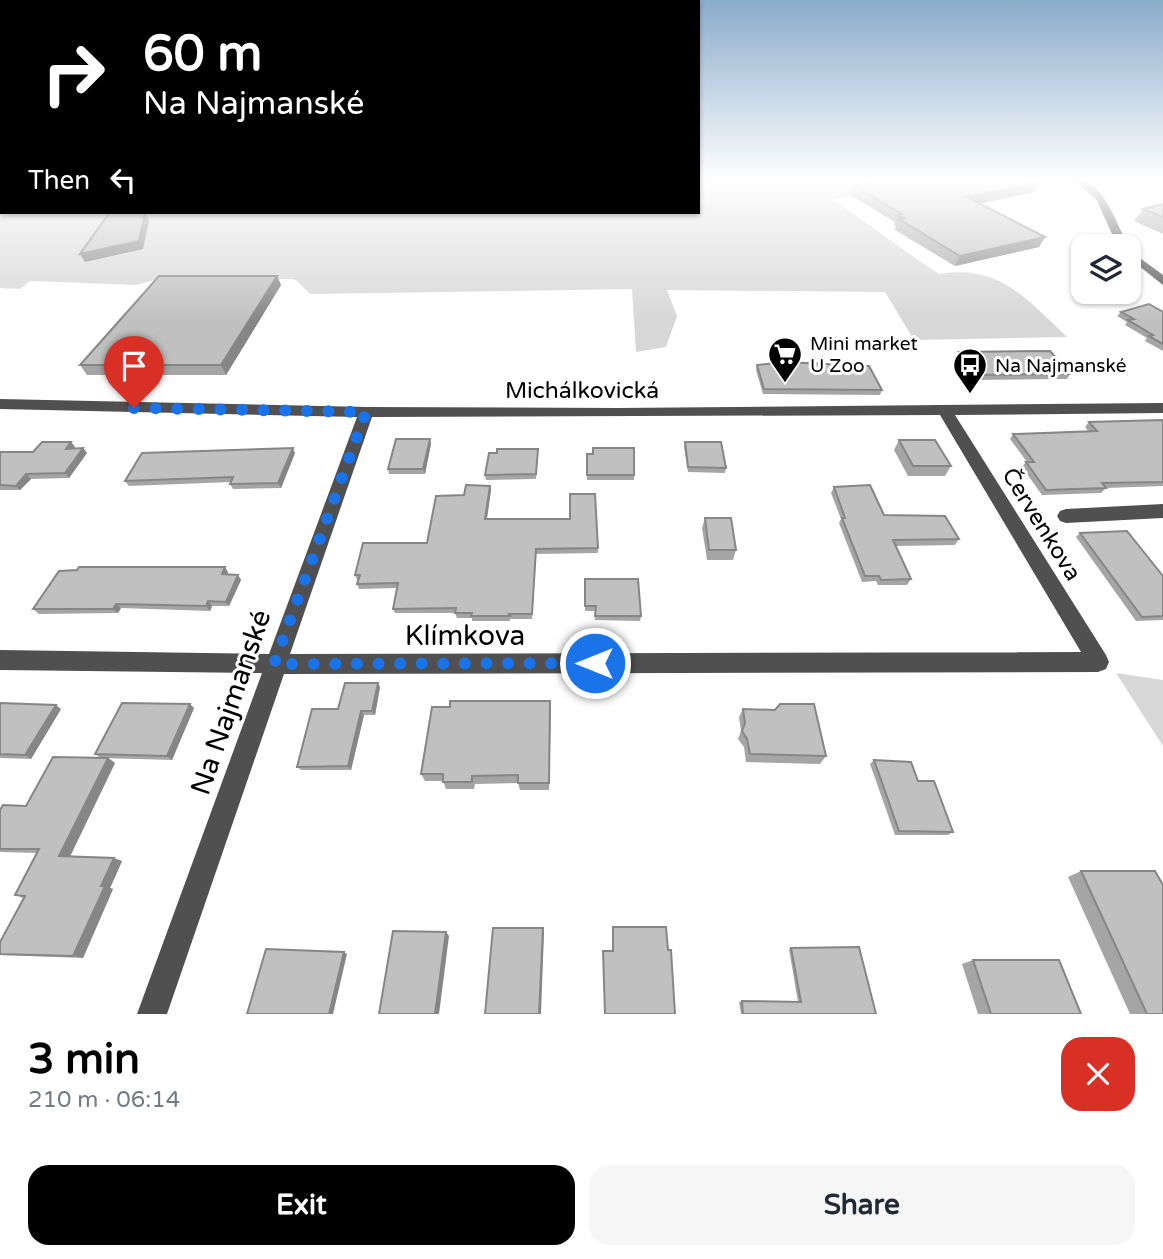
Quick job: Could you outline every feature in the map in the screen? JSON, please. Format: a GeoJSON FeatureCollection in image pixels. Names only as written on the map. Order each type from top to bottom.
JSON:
{"type":"FeatureCollection","features":[{"type":"Feature","properties":{"kind":"street"},"geometry":{"type":"LineString","coordinates":[[1141,263],[1163,281]]}},
{"type":"Feature","properties":{"kind":"street","name":"Michálkovická"},"geometry":{"type":"LineString","coordinates":[[0,404],[366,412],[1163,408]]}},
{"type":"Feature","properties":{"kind":"street","name":"Červenkova"},"geometry":{"type":"LineString","coordinates":[[945,411],[1098,662]]}},
{"type":"Feature","properties":{"kind":"street","name":"Na Najmanské"},"geometry":{"type":"LineString","coordinates":[[152,1014],[274,664],[366,412]]}},
{"type":"Feature","properties":{"kind":"street"},"geometry":{"type":"LineString","coordinates":[[1066,516],[1163,511]]}},
{"type":"Feature","properties":{"kind":"street","name":"Klímkova"},"geometry":{"type":"LineString","coordinates":[[0,660],[274,664],[1098,662]]}},
{"type":"Feature","properties":{"kind":"shaded area"},"geometry":{"type":"Polygon","coordinates":[[[0,226],[871,226],[939,274],[979,274],[1010,287],[1067,337],[914,340],[885,292],[667,290],[677,316],[666,347],[636,352],[632,289],[310,294],[296,280],[291,279],[162,278],[137,285],[30,281],[20,289],[0,288],[0,226]]]}},
{"type":"Feature","properties":{"kind":"shaded area"},"geometry":{"type":"Polygon","coordinates":[[[1116,673],[1163,680],[1163,746],[1116,673]]]}},
{"type":"Feature","properties":{"kind":"building"},"geometry":{"type":"Polygon","coordinates":[[[100,226],[142,226],[139,241],[80,254],[100,226]]]}},
{"type":"Feature","properties":{"kind":"building"},"geometry":{"type":"Polygon","coordinates":[[[911,226],[1024,226],[1045,237],[960,256],[911,226]]]}},
{"type":"Feature","properties":{"kind":"building"},"geometry":{"type":"Polygon","coordinates":[[[159,276],[277,276],[221,365],[80,365],[159,276]]]}},
{"type":"Feature","properties":{"kind":"building"},"geometry":{"type":"Polygon","coordinates":[[[1149,304],[1163,312],[1163,344],[1128,320],[1134,319],[1121,312],[1149,304]]]}},
{"type":"Feature","properties":{"kind":"building"},"geometry":{"type":"Polygon","coordinates":[[[1050,351],[1070,374],[976,375],[959,352],[1050,351]]]}},
{"type":"Feature","properties":{"kind":"building"},"geometry":{"type":"Polygon","coordinates":[[[785,362],[869,366],[882,390],[764,389],[757,365],[785,362]]]}},
{"type":"Feature","properties":{"kind":"building"},"geometry":{"type":"Polygon","coordinates":[[[1163,420],[1163,482],[1102,483],[1106,488],[1046,490],[1026,462],[1034,462],[1013,434],[1097,431],[1089,422],[1163,420]]]}},
{"type":"Feature","properties":{"kind":"building"},"geometry":{"type":"Polygon","coordinates":[[[396,439],[430,439],[423,469],[388,469],[396,439]]]}},
{"type":"Feature","properties":{"kind":"building"},"geometry":{"type":"Polygon","coordinates":[[[899,440],[935,440],[951,466],[913,466],[899,440]]]}},
{"type":"Feature","properties":{"kind":"building"},"geometry":{"type":"Polygon","coordinates":[[[42,442],[71,442],[66,449],[83,448],[65,473],[26,474],[16,486],[0,485],[0,452],[33,452],[42,442]]]}},
{"type":"Feature","properties":{"kind":"building"},"geometry":{"type":"Polygon","coordinates":[[[685,442],[721,442],[726,468],[688,467],[685,442]]]}},
{"type":"Feature","properties":{"kind":"building"},"geometry":{"type":"Polygon","coordinates":[[[293,448],[278,483],[230,484],[233,477],[125,481],[142,453],[293,448]]]}},
{"type":"Feature","properties":{"kind":"building"},"geometry":{"type":"Polygon","coordinates":[[[593,448],[634,448],[634,475],[587,475],[587,454],[593,454],[593,448]]]}},
{"type":"Feature","properties":{"kind":"building"},"geometry":{"type":"Polygon","coordinates":[[[497,449],[538,449],[536,474],[485,475],[489,453],[497,453],[497,449]]]}},
{"type":"Feature","properties":{"kind":"building"},"geometry":{"type":"Polygon","coordinates":[[[466,485],[490,486],[485,519],[570,519],[570,494],[595,494],[598,548],[536,549],[532,614],[471,616],[472,613],[455,613],[456,608],[393,609],[398,583],[357,584],[360,575],[355,575],[363,543],[427,543],[436,496],[464,495],[466,485]]]}},
{"type":"Feature","properties":{"kind":"building"},"geometry":{"type":"Polygon","coordinates":[[[870,485],[884,515],[945,516],[959,539],[893,540],[911,579],[881,580],[879,576],[865,576],[842,518],[845,518],[834,487],[870,485]]]}},
{"type":"Feature","properties":{"kind":"building"},"geometry":{"type":"Polygon","coordinates":[[[705,518],[731,518],[736,550],[709,550],[705,518]]]}},
{"type":"Feature","properties":{"kind":"building"},"geometry":{"type":"Polygon","coordinates":[[[1127,531],[1163,576],[1163,616],[1142,617],[1080,533],[1127,531]]]}},
{"type":"Feature","properties":{"kind":"building"},"geometry":{"type":"Polygon","coordinates":[[[79,567],[225,567],[222,574],[238,575],[226,602],[208,601],[206,606],[116,604],[113,609],[33,609],[59,571],[77,570],[79,567]]]}},
{"type":"Feature","properties":{"kind":"building"},"geometry":{"type":"Polygon","coordinates":[[[585,579],[638,579],[641,616],[595,616],[596,606],[585,606],[585,579]]]}},
{"type":"Feature","properties":{"kind":"building"},"geometry":{"type":"Polygon","coordinates":[[[345,683],[378,683],[372,711],[361,711],[348,766],[297,767],[312,709],[338,709],[345,683]]]}},
{"type":"Feature","properties":{"kind":"building"},"geometry":{"type":"Polygon","coordinates":[[[450,701],[550,701],[549,783],[518,783],[518,775],[472,776],[472,782],[443,782],[443,774],[421,774],[432,707],[450,707],[450,701]]]}},
{"type":"Feature","properties":{"kind":"building"},"geometry":{"type":"Polygon","coordinates":[[[0,703],[56,705],[25,755],[0,754],[0,703]]]}},
{"type":"Feature","properties":{"kind":"building"},"geometry":{"type":"Polygon","coordinates":[[[122,703],[190,704],[167,756],[95,754],[122,703]]]}},
{"type":"Feature","properties":{"kind":"building"},"geometry":{"type":"Polygon","coordinates":[[[780,704],[814,704],[826,756],[750,754],[742,731],[745,723],[743,709],[775,710],[780,704]]]}},
{"type":"Feature","properties":{"kind":"building"},"geometry":{"type":"Polygon","coordinates":[[[53,757],[108,758],[59,856],[114,858],[101,886],[105,886],[73,956],[0,954],[0,942],[25,896],[15,895],[39,849],[0,849],[0,810],[3,805],[26,806],[53,757]]]}},
{"type":"Feature","properties":{"kind":"building"},"geometry":{"type":"Polygon","coordinates":[[[874,760],[911,762],[918,781],[934,781],[953,832],[899,831],[874,760]]]}},
{"type":"Feature","properties":{"kind":"building"},"geometry":{"type":"Polygon","coordinates":[[[1081,871],[1155,871],[1163,885],[1163,1014],[1147,1014],[1081,871]]]}},
{"type":"Feature","properties":{"kind":"building"},"geometry":{"type":"Polygon","coordinates":[[[613,927],[666,927],[668,950],[671,950],[675,1014],[605,1014],[603,951],[613,951],[613,927]]]}},
{"type":"Feature","properties":{"kind":"building"},"geometry":{"type":"Polygon","coordinates":[[[493,928],[543,928],[539,1014],[485,1014],[493,928]]]}},
{"type":"Feature","properties":{"kind":"building"},"geometry":{"type":"Polygon","coordinates":[[[393,931],[446,932],[435,1014],[379,1014],[393,931]]]}},
{"type":"Feature","properties":{"kind":"building"},"geometry":{"type":"Polygon","coordinates":[[[859,947],[876,1014],[743,1014],[742,1001],[801,1002],[791,948],[859,947]]]}},
{"type":"Feature","properties":{"kind":"building"},"geometry":{"type":"Polygon","coordinates":[[[266,949],[344,952],[329,1014],[247,1014],[266,949]]]}},
{"type":"Feature","properties":{"kind":"building"},"geometry":{"type":"Polygon","coordinates":[[[973,960],[1059,960],[1081,1014],[991,1014],[973,960]]]}},
{"type":"Feature","properties":{"kind":"place","name":"Mini market U Zoo"},"geometry":{"type":"Point","coordinates":[785,384]}},
{"type":"Feature","properties":{"kind":"place","name":"Na Najmanské"},"geometry":{"type":"Point","coordinates":[970,395]}},
{"type":"Feature","properties":{"kind":"route"},"geometry":{"type":"LineString","coordinates":[[134,408],[366,412],[274,664],[595,663]]}}]}
